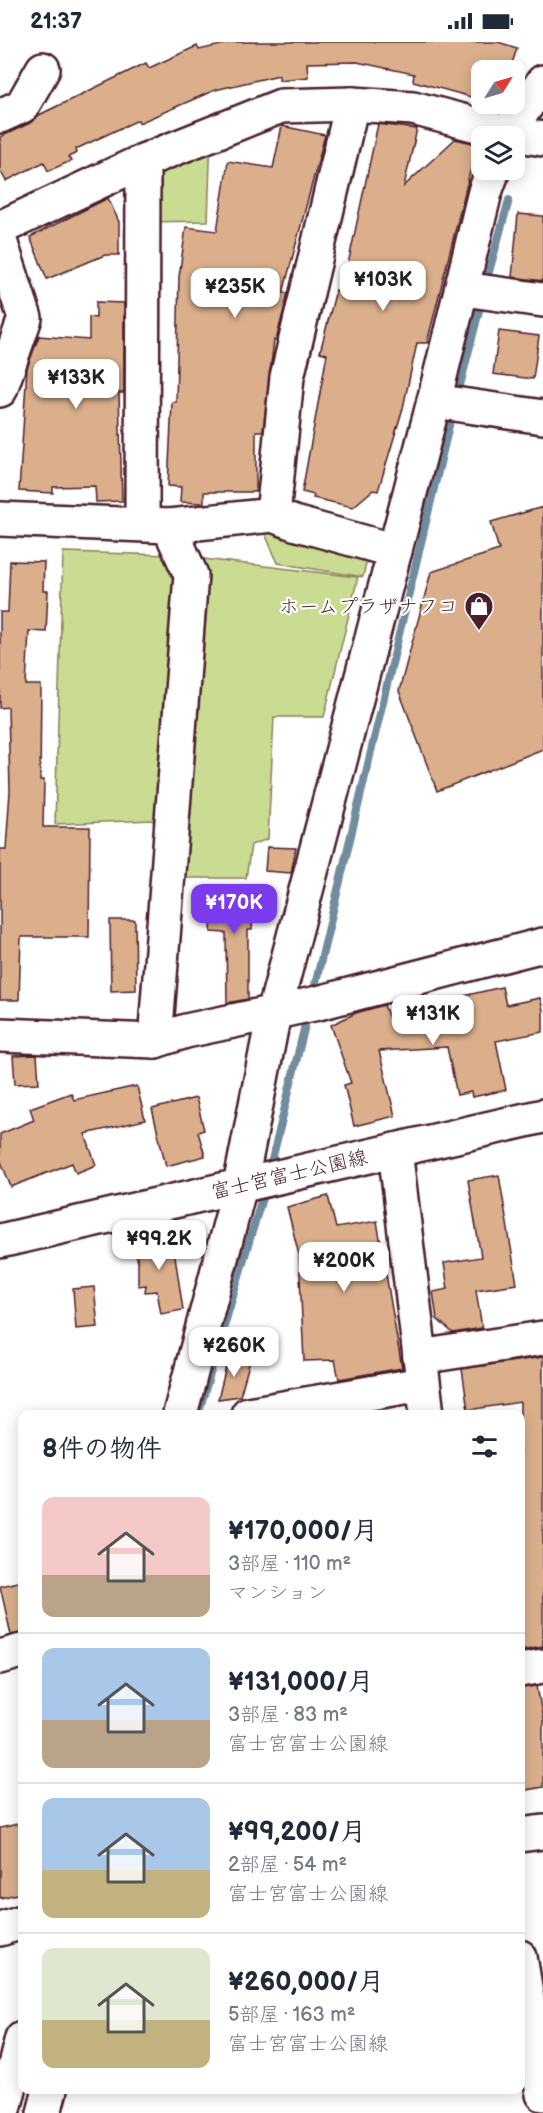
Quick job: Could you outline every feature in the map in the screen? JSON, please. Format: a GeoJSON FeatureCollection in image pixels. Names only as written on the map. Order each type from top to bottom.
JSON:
{"type":"FeatureCollection","features":[{"type":"Feature","properties":{"kind":"street"},"geometry":{"type":"LineString","coordinates":[[0,116],[22,106],[43,69]]}},
{"type":"Feature","properties":{"kind":"street"},"geometry":{"type":"LineString","coordinates":[[512,126],[543,82]]}},
{"type":"Feature","properties":{"kind":"street"},"geometry":{"type":"LineString","coordinates":[[273,515],[287,377],[352,104]]}},
{"type":"Feature","properties":{"kind":"street"},"geometry":{"type":"LineString","coordinates":[[0,228],[143,160],[281,106],[352,104],[413,108],[475,126]]}},
{"type":"Feature","properties":{"kind":"street"},"geometry":{"type":"LineString","coordinates":[[525,137],[543,139]]}},
{"type":"Feature","properties":{"kind":"street"},"geometry":{"type":"LineString","coordinates":[[143,160],[156,525],[191,575],[155,1041]]}},
{"type":"Feature","properties":{"kind":"street"},"geometry":{"type":"LineString","coordinates":[[181,1410],[240,1186],[274,1013],[395,552],[445,403],[477,292],[485,192],[489,180]]}},
{"type":"Feature","properties":{"kind":"street"},"geometry":{"type":"LineString","coordinates":[[0,241],[25,318],[0,390]]}},
{"type":"Feature","properties":{"kind":"street"},"geometry":{"type":"LineString","coordinates":[[477,292],[543,300]]}},
{"type":"Feature","properties":{"kind":"street"},"geometry":{"type":"LineString","coordinates":[[445,403],[543,417]]}},
{"type":"Feature","properties":{"kind":"street"},"geometry":{"type":"LineString","coordinates":[[0,519],[156,525],[273,515],[395,552]]}},
{"type":"Feature","properties":{"kind":"street"},"geometry":{"type":"LineString","coordinates":[[0,1035],[155,1041],[186,1031],[318,1003],[543,945]]}},
{"type":"Feature","properties":{"kind":"street","name":"富士宮富士公園線"},"geometry":{"type":"LineString","coordinates":[[0,1241],[543,1116]]}},
{"type":"Feature","properties":{"kind":"street"},"geometry":{"type":"LineString","coordinates":[[395,1150],[423,1385]]}},
{"type":"Feature","properties":{"kind":"street"},"geometry":{"type":"LineString","coordinates":[[272,1410],[423,1385],[543,1338]]}},
{"type":"Feature","properties":{"kind":"street"},"geometry":{"type":"LineString","coordinates":[[0,1657],[18,1653]]}},
{"type":"Feature","properties":{"kind":"street"},"geometry":{"type":"LineString","coordinates":[[525,1669],[543,1666]]}},
{"type":"Feature","properties":{"kind":"street"},"geometry":{"type":"LineString","coordinates":[[525,1834],[543,1832]]}},
{"type":"Feature","properties":{"kind":"street"},"geometry":{"type":"LineString","coordinates":[[0,1929],[18,1923]]}},
{"type":"Feature","properties":{"kind":"street"},"geometry":{"type":"LineString","coordinates":[[525,1987],[543,2094]]}},
{"type":"Feature","properties":{"kind":"street"},"geometry":{"type":"LineString","coordinates":[[3,2113],[18,2054]]}},
{"type":"Feature","properties":{"kind":"street"},"geometry":{"type":"LineString","coordinates":[[44,2113],[49,2094]]}},
{"type":"Feature","properties":{"kind":"green space"},"geometry":{"type":"Polygon","coordinates":[[[211,134],[208,221],[143,222],[143,161],[211,134]]]}},
{"type":"Feature","properties":{"kind":"green space"},"geometry":{"type":"Polygon","coordinates":[[[261,525],[370,544],[363,577],[278,563],[261,525]]]}},
{"type":"Feature","properties":{"kind":"green space"},"geometry":{"type":"Polygon","coordinates":[[[63,552],[170,555],[358,577],[324,717],[274,717],[268,839],[251,845],[246,878],[163,878],[153,820],[55,824],[63,552]]]}},
{"type":"Feature","properties":{"kind":"building"},"geometry":{"type":"Polygon","coordinates":[[[234,42],[498,42],[517,48],[513,60],[471,60],[471,97],[413,81],[414,74],[357,62],[307,63],[308,77],[279,80],[279,75],[215,90],[139,123],[138,120],[76,149],[77,153],[68,157],[71,161],[48,171],[44,162],[6,181],[0,170],[0,137],[30,123],[39,115],[146,63],[149,68],[197,46],[199,50],[234,42]]]}},
{"type":"Feature","properties":{"kind":"building"},"geometry":{"type":"Polygon","coordinates":[[[378,124],[417,129],[404,186],[455,139],[471,143],[471,168],[427,343],[417,343],[403,408],[378,491],[373,490],[353,507],[313,498],[314,495],[302,492],[327,354],[320,352],[336,290],[340,291],[344,283],[378,124]]]}},
{"type":"Feature","properties":{"kind":"building"},"geometry":{"type":"Polygon","coordinates":[[[282,126],[325,135],[283,293],[288,293],[276,341],[274,340],[263,431],[256,431],[256,492],[204,492],[204,503],[180,502],[181,487],[168,486],[172,402],[176,402],[179,277],[186,227],[217,231],[228,161],[273,168],[282,126]]]}},
{"type":"Feature","properties":{"kind":"building"},"geometry":{"type":"Polygon","coordinates":[[[108,198],[119,222],[119,255],[105,255],[47,279],[30,237],[108,198]]]}},
{"type":"Feature","properties":{"kind":"building"},"geometry":{"type":"Polygon","coordinates":[[[518,214],[543,216],[543,281],[512,277],[518,214]]]}},
{"type":"Feature","properties":{"kind":"building"},"geometry":{"type":"Polygon","coordinates":[[[96,302],[124,303],[124,393],[119,393],[122,501],[96,502],[95,486],[53,487],[53,493],[19,491],[27,368],[39,336],[89,340],[89,317],[96,318],[96,302]]]}},
{"type":"Feature","properties":{"kind":"building"},"geometry":{"type":"Polygon","coordinates":[[[499,331],[539,336],[533,379],[493,374],[499,331]]]}},
{"type":"Feature","properties":{"kind":"building","name":"ホームプラザナフコ"},"geometry":{"type":"Polygon","coordinates":[[[543,507],[543,749],[437,791],[399,691],[431,572],[499,550],[491,522],[543,507]]]}},
{"type":"Feature","properties":{"kind":"building"},"geometry":{"type":"Polygon","coordinates":[[[10,561],[44,562],[43,591],[48,591],[46,632],[29,631],[26,685],[41,685],[40,780],[44,780],[43,827],[90,827],[89,937],[21,937],[19,1000],[0,1000],[0,849],[6,849],[10,791],[8,707],[0,708],[0,612],[8,612],[10,561]]]}},
{"type":"Feature","properties":{"kind":"building"},"geometry":{"type":"Polygon","coordinates":[[[267,847],[296,848],[291,873],[265,871],[267,847]]]}},
{"type":"Feature","properties":{"kind":"building"},"geometry":{"type":"Polygon","coordinates":[[[213,886],[254,888],[252,930],[248,930],[248,999],[227,1003],[226,933],[211,932],[213,886]]]}},
{"type":"Feature","properties":{"kind":"building"},"geometry":{"type":"Polygon","coordinates":[[[110,920],[135,920],[136,990],[111,991],[110,920]]]}},
{"type":"Feature","properties":{"kind":"building"},"geometry":{"type":"Polygon","coordinates":[[[502,987],[506,1005],[540,998],[543,1010],[543,1032],[496,1041],[506,1090],[472,1097],[471,1092],[457,1095],[447,1047],[379,1051],[395,1116],[354,1126],[344,1085],[351,1083],[331,1025],[356,1013],[384,1005],[389,1018],[436,1016],[434,1010],[444,1008],[442,1001],[502,987]]]}},
{"type":"Feature","properties":{"kind":"building"},"geometry":{"type":"Polygon","coordinates":[[[37,1055],[39,1083],[15,1084],[13,1056],[37,1055]]]}},
{"type":"Feature","properties":{"kind":"building"},"geometry":{"type":"Polygon","coordinates":[[[137,1086],[145,1120],[85,1134],[96,1165],[76,1173],[72,1163],[11,1187],[0,1159],[0,1134],[34,1120],[30,1108],[71,1093],[74,1100],[137,1086]]]}},
{"type":"Feature","properties":{"kind":"building"},"geometry":{"type":"Polygon","coordinates":[[[196,1098],[204,1130],[198,1132],[205,1156],[166,1166],[152,1109],[196,1098]]]}},
{"type":"Feature","properties":{"kind":"building"},"geometry":{"type":"Polygon","coordinates":[[[499,1175],[517,1284],[476,1290],[482,1328],[453,1333],[437,1319],[433,1292],[448,1289],[444,1263],[481,1257],[468,1180],[499,1175]]]}},
{"type":"Feature","properties":{"kind":"building"},"geometry":{"type":"Polygon","coordinates":[[[328,1196],[336,1228],[377,1221],[402,1368],[339,1379],[335,1360],[304,1361],[299,1255],[287,1207],[328,1196]]]}},
{"type":"Feature","properties":{"kind":"building"},"geometry":{"type":"Polygon","coordinates":[[[172,1236],[183,1310],[161,1314],[157,1291],[145,1292],[146,1285],[138,1286],[138,1262],[133,1239],[172,1236]]]}},
{"type":"Feature","properties":{"kind":"building"},"geometry":{"type":"Polygon","coordinates":[[[94,1287],[98,1327],[76,1329],[73,1289],[94,1287]]]}},
{"type":"Feature","properties":{"kind":"building"},"geometry":{"type":"Polygon","coordinates":[[[229,1355],[250,1361],[240,1396],[218,1399],[229,1355]]]}},
{"type":"Feature","properties":{"kind":"building"},"geometry":{"type":"Polygon","coordinates":[[[543,1357],[543,1646],[525,1649],[525,1410],[520,1410],[520,1402],[468,1410],[462,1369],[543,1357]]]}},
{"type":"Feature","properties":{"kind":"building"},"geometry":{"type":"Polygon","coordinates":[[[18,1582],[18,1634],[11,1635],[0,1586],[18,1582]]]}},
{"type":"Feature","properties":{"kind":"building"},"geometry":{"type":"Polygon","coordinates":[[[537,1686],[543,1720],[543,1787],[525,1790],[525,1687],[537,1686]]]}},
{"type":"Feature","properties":{"kind":"building"},"geometry":{"type":"Polygon","coordinates":[[[18,1824],[18,1894],[0,1898],[0,1828],[18,1824]]]}},
{"type":"Feature","properties":{"kind":"waterway"},"geometry":{"type":"LineString","coordinates":[[485,286],[509,200]]}},
{"type":"Feature","properties":{"kind":"waterway"},"geometry":{"type":"LineString","coordinates":[[457,397],[482,299]]}},
{"type":"Feature","properties":{"kind":"waterway"},"geometry":{"type":"LineString","coordinates":[[312,998],[453,409]]}},
{"type":"Feature","properties":{"kind":"waterway"},"geometry":{"type":"LineString","coordinates":[[269,1172],[308,1013]]}},
{"type":"Feature","properties":{"kind":"waterway"},"geometry":{"type":"LineString","coordinates":[[199,1410],[265,1188]]}},
{"type":"Feature","properties":{"kind":"place","name":"ホームプラザナフコ"},"geometry":{"type":"Point","coordinates":[479,632]}}]}
